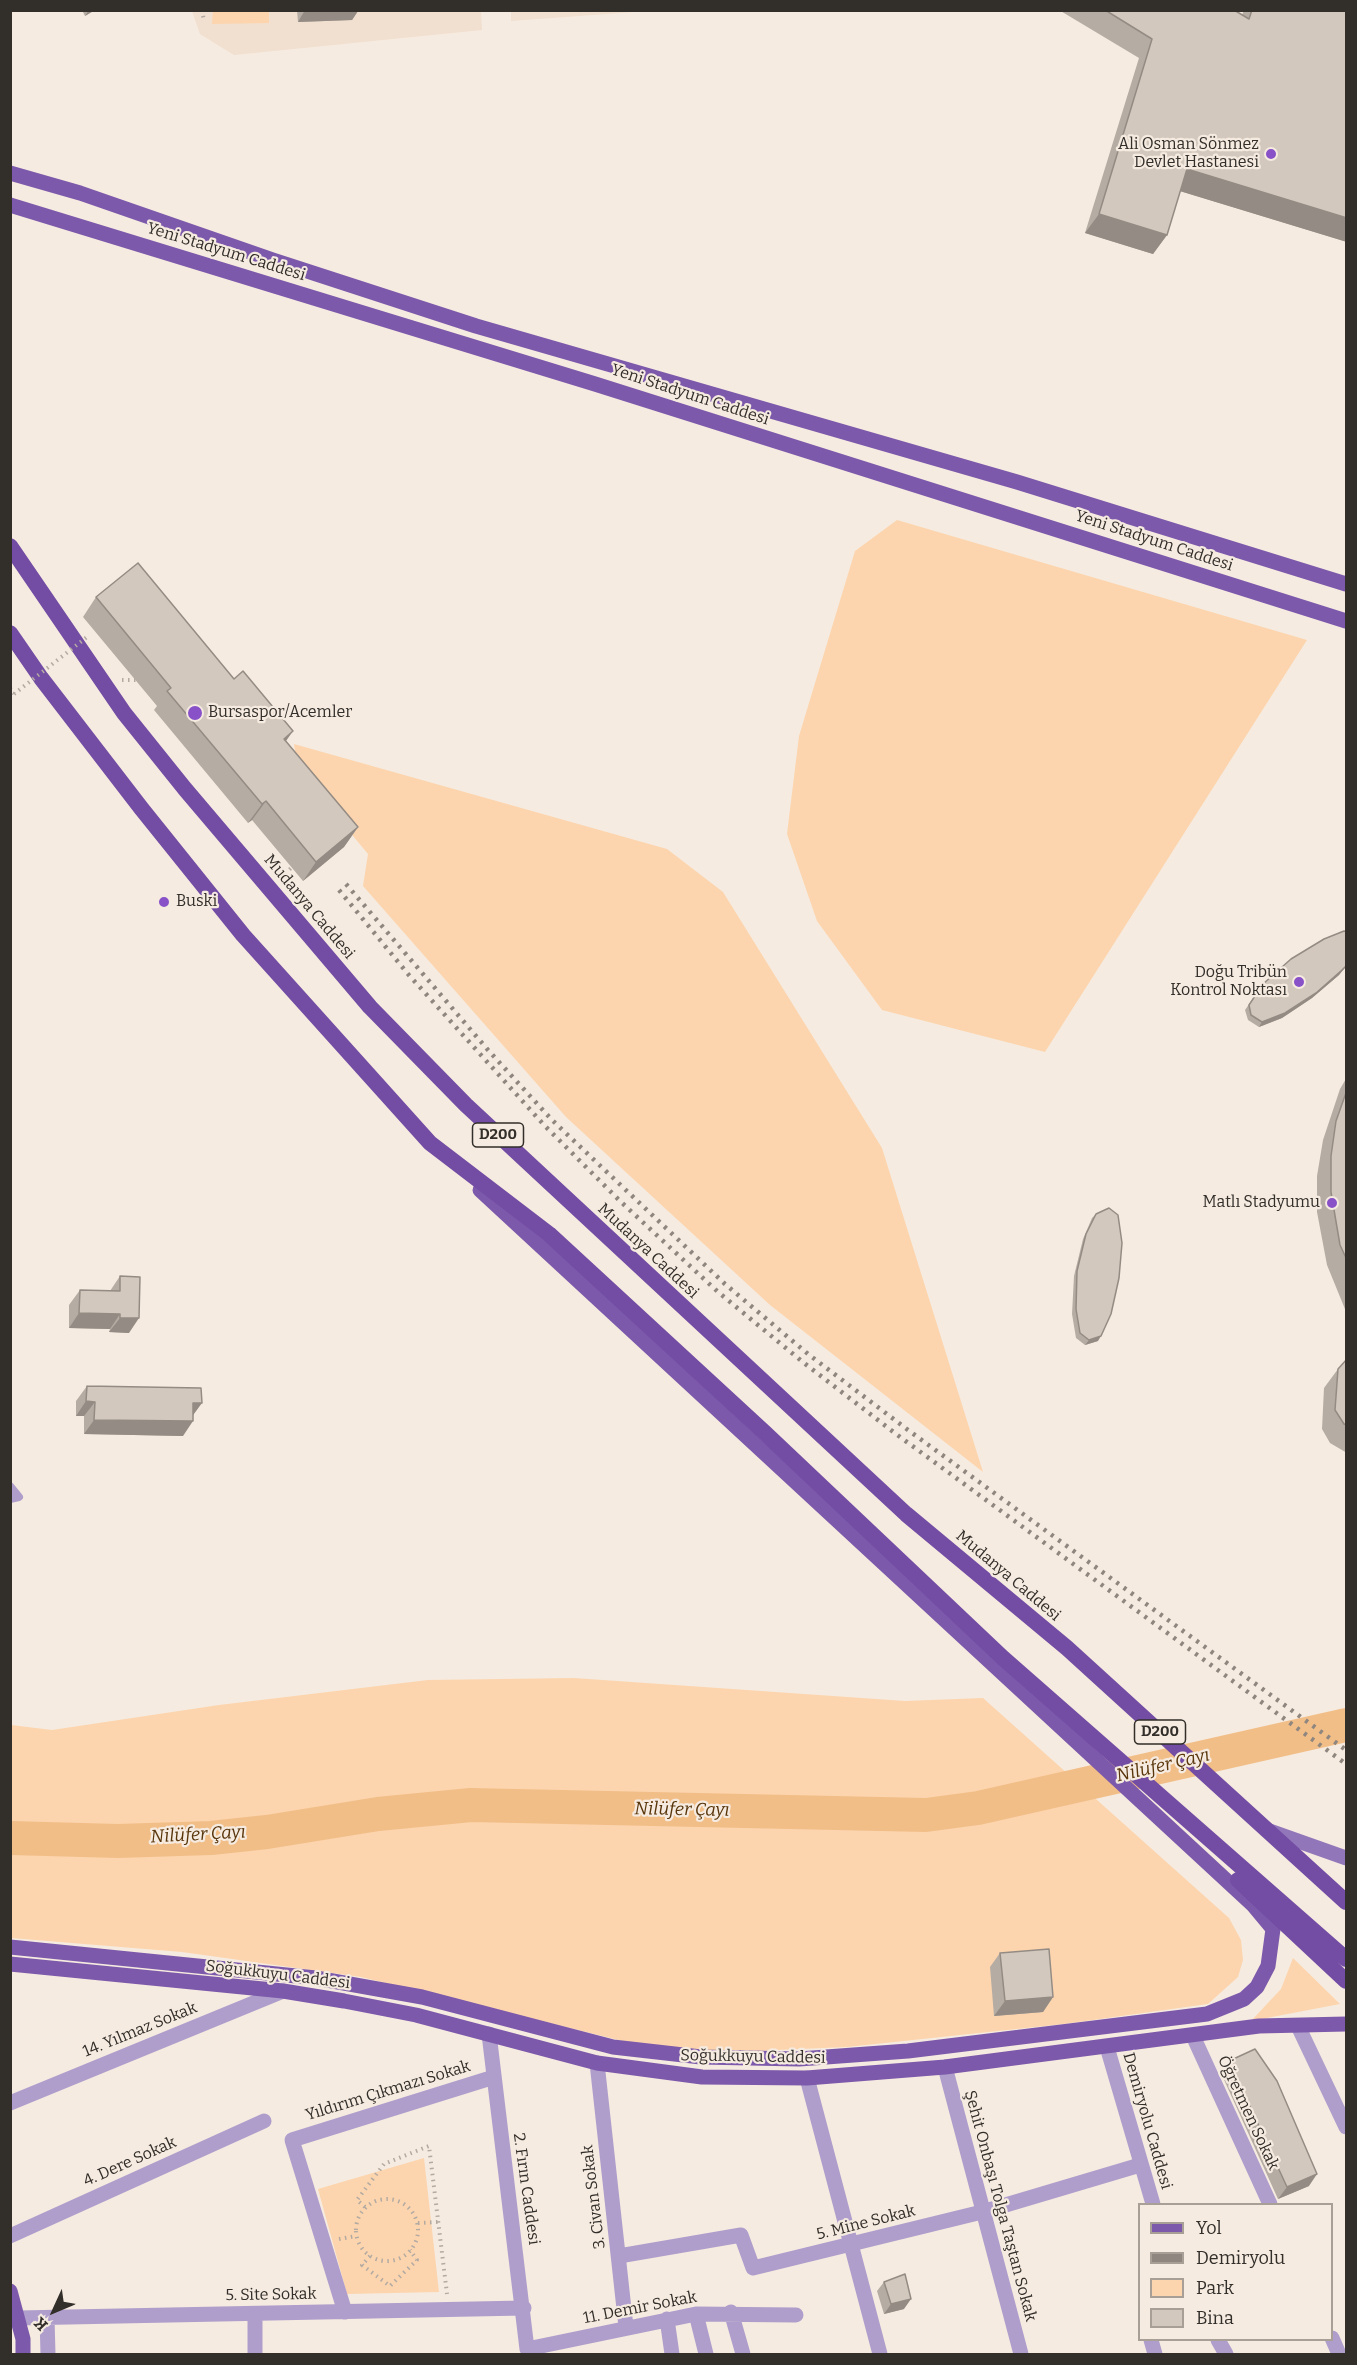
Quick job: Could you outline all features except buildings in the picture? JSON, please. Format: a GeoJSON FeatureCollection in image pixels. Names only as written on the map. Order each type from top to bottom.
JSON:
{"type":"FeatureCollection","features":[{"type":"Feature","properties":{"kind":"highway","name":"Mudanya Caddesi"},"geometry":{"type":"LineString","coordinates":[[10,546],[124,713],[370,1006],[466,1105],[906,1514],[1067,1648],[1347,1902]]}},
{"type":"Feature","properties":{"kind":"highway","name":"D200"},"geometry":{"type":"LineString","coordinates":[[10,633],[41,678],[141,808],[243,935],[430,1143],[549,1234],[765,1433],[1000,1662],[1204,1843],[1347,1959]]}},
{"type":"Feature","properties":{"kind":"highway"},"geometry":{"type":"LineString","coordinates":[[1204,1843],[1347,1981]]}},
{"type":"Feature","properties":{"kind":"main road"},"geometry":{"type":"LineString","coordinates":[[10,162],[32,179]]}},
{"type":"Feature","properties":{"kind":"main road","name":"Yeni Stadyum Caddesi"},"geometry":{"type":"LineString","coordinates":[[10,173],[476,326],[1017,482],[1347,585]]}},
{"type":"Feature","properties":{"kind":"main road","name":"Yeni Stadyum Caddesi"},"geometry":{"type":"LineString","coordinates":[[14,209],[595,384],[1347,621]]}},
{"type":"Feature","properties":{"kind":"main road","name":"Soğukkuyu Caddesi"},"geometry":{"type":"LineString","coordinates":[[10,1947],[316,1978],[422,1997],[613,2047],[701,2057],[799,2059],[908,2051],[1207,2014],[1244,1999],[1257,1987],[1268,1966],[1272,1929],[1253,1905],[1000,1662]]}},
{"type":"Feature","properties":{"kind":"main road"},"geometry":{"type":"LineString","coordinates":[[1267,1830],[1347,1858]]}},
{"type":"Feature","properties":{"kind":"main road","name":"Soğukkuyu Caddesi"},"geometry":{"type":"LineString","coordinates":[[10,1964],[283,1991],[416,2015],[597,2063],[702,2077],[807,2078],[945,2067],[1259,2026],[1347,2024]]}},
{"type":"Feature","properties":{"kind":"main road"},"geometry":{"type":"LineString","coordinates":[[10,2290],[23,2339],[23,2355]]}},
{"type":"Feature","properties":{"kind":"street","name":"14. Yılmaz Sokak"},"geometry":{"type":"LineString","coordinates":[[10,2103],[283,1991]]}},
{"type":"Feature","properties":{"kind":"street"},"geometry":{"type":"LineString","coordinates":[[1298,2025],[1347,2127]]}},
{"type":"Feature","properties":{"kind":"street","name":"2. Fırın Caddesi"},"geometry":{"type":"LineString","coordinates":[[489,2034],[524,2308],[527,2353]]}},
{"type":"Feature","properties":{"kind":"street","name":"Öğretmen Sokak"},"geometry":{"type":"LineString","coordinates":[[1192,2036],[1269,2203]]}},
{"type":"Feature","properties":{"kind":"street","name":"Demiryolu Caddesi"},"geometry":{"type":"LineString","coordinates":[[1107,2047],[1152,2203]]}},
{"type":"Feature","properties":{"kind":"street","name":"3. Civan Sokak"},"geometry":{"type":"LineString","coordinates":[[597,2063],[626,2327]]}},
{"type":"Feature","properties":{"kind":"street","name":"Şehit Onbaşı Tolga Taştan Sokak"},"geometry":{"type":"LineString","coordinates":[[945,2067],[1021,2355]]}},
{"type":"Feature","properties":{"kind":"street","name":"Yıldırım Çıkmazı Sokak"},"geometry":{"type":"LineString","coordinates":[[345,2312],[292,2140],[494,2077]]}},
{"type":"Feature","properties":{"kind":"street"},"geometry":{"type":"LineString","coordinates":[[807,2078],[880,2355]]}},
{"type":"Feature","properties":{"kind":"street","name":"4. Dere Sokak"},"geometry":{"type":"LineString","coordinates":[[10,2236],[264,2121]]}},
{"type":"Feature","properties":{"kind":"street","name":"5. Mine Sokak"},"geometry":{"type":"LineString","coordinates":[[619,2256],[741,2235],[753,2268],[852,2246],[982,2212],[1140,2165]]}},
{"type":"Feature","properties":{"kind":"street","name":"5. Site Sokak"},"geometry":{"type":"LineString","coordinates":[[18,2318],[524,2308]]}},
{"type":"Feature","properties":{"kind":"street"},"geometry":{"type":"LineString","coordinates":[[731,2312],[743,2355]]}},
{"type":"Feature","properties":{"kind":"street"},"geometry":{"type":"LineString","coordinates":[[696,2313],[705,2355]]}},
{"type":"Feature","properties":{"kind":"street","name":"11. Demir Sokak"},"geometry":{"type":"LineString","coordinates":[[527,2353],[626,2327],[696,2313],[796,2315]]}},
{"type":"Feature","properties":{"kind":"street"},"geometry":{"type":"LineString","coordinates":[[255,2314],[255,2355]]}},
{"type":"Feature","properties":{"kind":"street"},"geometry":{"type":"LineString","coordinates":[[47,2318],[48,2355]]}},
{"type":"Feature","properties":{"kind":"street"},"geometry":{"type":"LineString","coordinates":[[667,2319],[672,2355]]}},
{"type":"Feature","properties":{"kind":"street"},"geometry":{"type":"LineString","coordinates":[[1333,2340],[1339,2355]]}},
{"type":"Feature","properties":{"kind":"street"},"geometry":{"type":"LineString","coordinates":[[1219,2341],[1226,2355]]}},
{"type":"Feature","properties":{"kind":"lane"},"geometry":{"type":"LineString","coordinates":[[10,1486],[19,1497],[10,1499]]}},
{"type":"Feature","properties":{"kind":"path"},"geometry":{"type":"LineString","coordinates":[[202,10],[204,21]]}},
{"type":"Feature","properties":{"kind":"path"},"geometry":{"type":"LineString","coordinates":[[10,688],[14,694],[87,637]]}},
{"type":"Feature","properties":{"kind":"path"},"geometry":{"type":"LineString","coordinates":[[120,680],[149,681]]}},
{"type":"Feature","properties":{"kind":"path"},"geometry":{"type":"LineString","coordinates":[[269,888],[303,856]]}},
{"type":"Feature","properties":{"kind":"path"},"geometry":{"type":"LineString","coordinates":[[365,2208],[357,2200],[384,2164],[429,2146],[449,2310]]}},
{"type":"Feature","properties":{"kind":"path"},"geometry":{"type":"LineString","coordinates":[[381,2199],[393,2199],[404,2203],[413,2212],[418,2223],[418,2236],[410,2250],[393,2260],[381,2260],[370,2256],[361,2247],[356,2236],[356,2223],[365,2208],[381,2199]]}},
{"type":"Feature","properties":{"kind":"path"},"geometry":{"type":"LineString","coordinates":[[418,2223],[438,2222]]}},
{"type":"Feature","properties":{"kind":"path"},"geometry":{"type":"LineString","coordinates":[[370,2256],[362,2265],[390,2286],[417,2260],[410,2250]]}},
{"type":"Feature","properties":{"kind":"shaded area"},"geometry":{"type":"Polygon","coordinates":[[[511,10],[647,11],[511,21],[511,10]]]}},
{"type":"Feature","properties":{"kind":"shaded area"},"geometry":{"type":"Polygon","coordinates":[[[192,11],[481,11],[482,30],[234,55],[200,34],[192,11]]]}},
{"type":"Feature","properties":{"kind":"green space"},"geometry":{"type":"Polygon","coordinates":[[[213,11],[269,11],[269,23],[212,24],[213,11]]]}},
{"type":"Feature","properties":{"kind":"green space"},"geometry":{"type":"Polygon","coordinates":[[[897,520],[1307,640],[1045,1052],[882,1010],[817,921],[787,834],[799,736],[855,551],[897,520]]]}},
{"type":"Feature","properties":{"kind":"green space"},"geometry":{"type":"Polygon","coordinates":[[[294,744],[667,849],[723,892],[882,1148],[983,1472],[770,1305],[566,1117],[363,886],[368,854],[298,770],[294,744]]]}},
{"type":"Feature","properties":{"kind":"green space"},"geometry":{"type":"Polygon","coordinates":[[[574,1678],[905,1701],[983,1698],[1229,1918],[1241,1940],[1243,1960],[1238,1977],[1208,2004],[1064,2024],[847,2047],[732,2052],[643,2046],[361,1977],[182,1952],[11,1938],[11,1725],[52,1730],[219,1705],[428,1680],[574,1678]]]}},
{"type":"Feature","properties":{"kind":"green space"},"geometry":{"type":"Polygon","coordinates":[[[1293,1958],[1340,2004],[1251,2021],[1281,1989],[1293,1958]]]}},
{"type":"Feature","properties":{"kind":"green space"},"geometry":{"type":"Polygon","coordinates":[[[424,2158],[439,2292],[347,2294],[318,2189],[424,2158]]]}},
{"type":"Feature","properties":{"kind":"waterway","name":"Nilüfer Çayı"},"geometry":{"type":"LineString","coordinates":[[10,1838],[118,1841],[211,1838],[267,1832],[378,1814],[471,1805],[926,1815],[978,1808],[1346,1725]]}},
{"type":"Feature","properties":{"kind":"railway"},"geometry":{"type":"LineString","coordinates":[[346,884],[488,1050],[552,1120],[725,1284],[808,1354],[908,1430],[1346,1750]]}},
{"type":"Feature","properties":{"kind":"railway"},"geometry":{"type":"LineString","coordinates":[[339,890],[408,974],[544,1125],[620,1201],[718,1292],[804,1363],[896,1434],[1346,1764]]}},
{"type":"Feature","properties":{"kind":"place","name":"Ali Osman Sönmez Devlet Hastanesi"},"geometry":{"type":"Point","coordinates":[1271,154]}},
{"type":"Feature","properties":{"kind":"place","name":"Bursaspor/Acemler"},"geometry":{"type":"Point","coordinates":[195,713]}},
{"type":"Feature","properties":{"kind":"place","name":"Buski"},"geometry":{"type":"Point","coordinates":[164,902]}},
{"type":"Feature","properties":{"kind":"place","name":"Doğu Tribün Kontrol Noktası"},"geometry":{"type":"Point","coordinates":[1299,982]}},
{"type":"Feature","properties":{"kind":"place","name":"Matlı Stadyumu"},"geometry":{"type":"Point","coordinates":[1332,1203]}}]}
